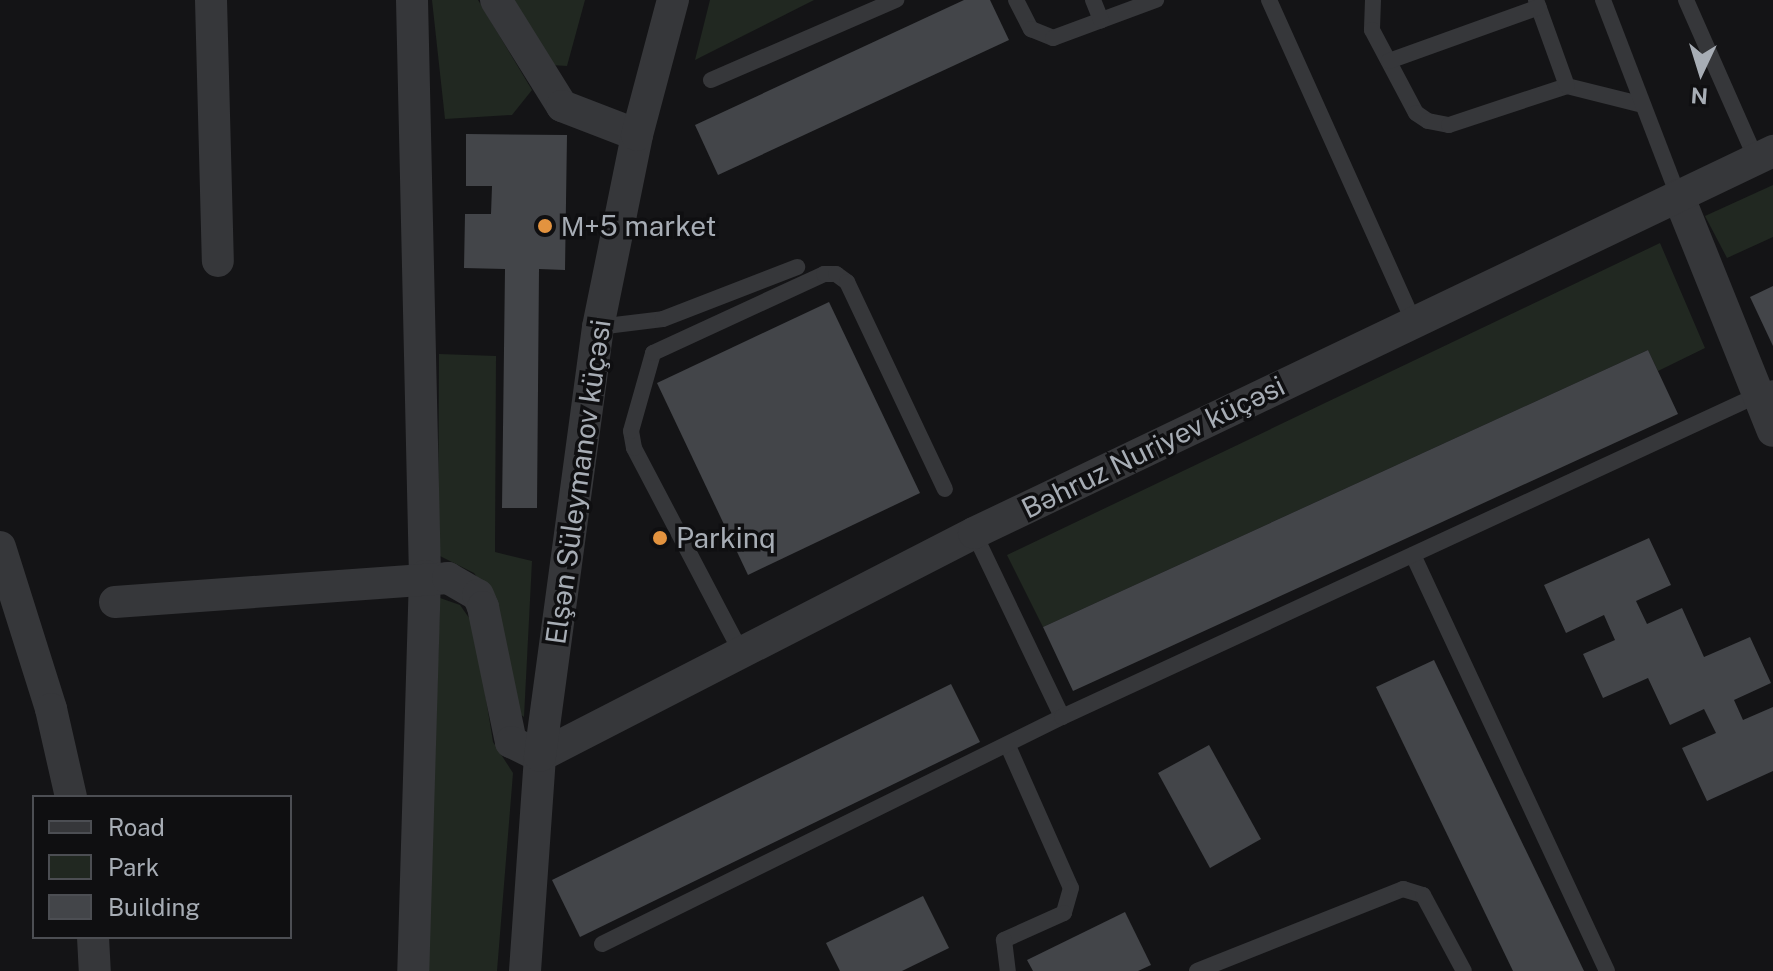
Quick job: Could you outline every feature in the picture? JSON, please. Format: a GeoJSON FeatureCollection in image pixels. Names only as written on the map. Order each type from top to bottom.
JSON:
{"type":"FeatureCollection","features":[{"type":"Feature","properties":{"kind":"street"},"geometry":{"type":"LineString","coordinates":[[211,0],[218,261]]}},
{"type":"Feature","properties":{"kind":"street"},"geometry":{"type":"LineString","coordinates":[[412,0],[425,576],[413,971]]}},
{"type":"Feature","properties":{"kind":"street"},"geometry":{"type":"LineString","coordinates":[[496,0],[562,106],[637,135]]}},
{"type":"Feature","properties":{"kind":"street","name":"Elşən Süleymanov küçəsi"},"geometry":{"type":"LineString","coordinates":[[525,971],[540,756],[598,327],[637,135],[673,0]]}},
{"type":"Feature","properties":{"kind":"street","name":"Bəhruz Nuriyev küçəsi"},"geometry":{"type":"LineString","coordinates":[[540,756],[740,650],[974,533],[1764,155]]}},
{"type":"Feature","properties":{"kind":"street"},"geometry":{"type":"LineString","coordinates":[[1678,195],[1766,391],[1773,431]]}},
{"type":"Feature","properties":{"kind":"street"},"geometry":{"type":"LineString","coordinates":[[0,547],[70,795]]}},
{"type":"Feature","properties":{"kind":"street"},"geometry":{"type":"LineString","coordinates":[[115,602],[425,576],[448,578],[478,595],[504,728],[511,742],[540,756]]}},
{"type":"Feature","properties":{"kind":"street"},"geometry":{"type":"LineString","coordinates":[[93,939],[95,971]]}},
{"type":"Feature","properties":{"kind":"lane"},"geometry":{"type":"LineString","coordinates":[[711,80],[896,0]]}},
{"type":"Feature","properties":{"kind":"lane"},"geometry":{"type":"LineString","coordinates":[[1016,0],[1040,36],[1053,38],[1156,0]]}},
{"type":"Feature","properties":{"kind":"lane"},"geometry":{"type":"LineString","coordinates":[[1093,0],[1101,20]]}},
{"type":"Feature","properties":{"kind":"lane"},"geometry":{"type":"LineString","coordinates":[[1269,0],[1414,322]]}},
{"type":"Feature","properties":{"kind":"lane"},"geometry":{"type":"LineString","coordinates":[[1373,0],[1372,30],[1416,113],[1441,125],[1567,86],[1643,105]]}},
{"type":"Feature","properties":{"kind":"lane"},"geometry":{"type":"LineString","coordinates":[[1603,0],[1678,195]]}},
{"type":"Feature","properties":{"kind":"lane"},"geometry":{"type":"LineString","coordinates":[[1686,0],[1764,155]]}},
{"type":"Feature","properties":{"kind":"lane"},"geometry":{"type":"LineString","coordinates":[[1389,61],[1537,3],[1567,86]]}},
{"type":"Feature","properties":{"kind":"lane"},"geometry":{"type":"LineString","coordinates":[[598,327],[663,319],[797,267]]}},
{"type":"Feature","properties":{"kind":"lane"},"geometry":{"type":"LineString","coordinates":[[740,650],[634,448],[647,363],[671,345],[824,274],[836,274],[847,282],[945,489]]}},
{"type":"Feature","properties":{"kind":"lane"},"geometry":{"type":"LineString","coordinates":[[663,319],[671,345]]}},
{"type":"Feature","properties":{"kind":"lane"},"geometry":{"type":"LineString","coordinates":[[602,944],[1062,717],[1766,391]]}},
{"type":"Feature","properties":{"kind":"lane"},"geometry":{"type":"LineString","coordinates":[[974,533],[1062,717]]}},
{"type":"Feature","properties":{"kind":"lane"},"geometry":{"type":"LineString","coordinates":[[1413,555],[1607,971]]}},
{"type":"Feature","properties":{"kind":"lane"},"geometry":{"type":"LineString","coordinates":[[1008,746],[1071,888],[1064,913],[1004,940],[1008,971]]}},
{"type":"Feature","properties":{"kind":"lane"},"geometry":{"type":"LineString","coordinates":[[1197,971],[1403,889],[1423,895],[1464,971]]}},
{"type":"Feature","properties":{"kind":"green space"},"geometry":{"type":"Polygon","coordinates":[[[432,0],[478,0],[532,90],[512,115],[445,119],[432,0]]]}},
{"type":"Feature","properties":{"kind":"green space"},"geometry":{"type":"Polygon","coordinates":[[[513,0],[585,0],[567,66],[551,65],[513,0]]]}},
{"type":"Feature","properties":{"kind":"green space"},"geometry":{"type":"Polygon","coordinates":[[[710,0],[814,0],[695,60],[710,0]]]}},
{"type":"Feature","properties":{"kind":"green space"},"geometry":{"type":"Polygon","coordinates":[[[1773,185],[1773,237],[1727,258],[1705,216],[1773,185]]]}},
{"type":"Feature","properties":{"kind":"green space"},"geometry":{"type":"Polygon","coordinates":[[[1660,243],[1705,348],[1658,371],[1648,350],[1043,627],[1007,555],[1660,243]]]}},
{"type":"Feature","properties":{"kind":"green space"},"geometry":{"type":"Polygon","coordinates":[[[439,354],[496,356],[495,552],[532,561],[524,717],[510,706],[493,599],[474,573],[438,555],[439,354]]]}},
{"type":"Feature","properties":{"kind":"green space"},"geometry":{"type":"Polygon","coordinates":[[[440,598],[460,605],[474,625],[493,742],[513,773],[497,971],[428,971],[440,598]]]}},
{"type":"Feature","properties":{"kind":"building"},"geometry":{"type":"Polygon","coordinates":[[[964,0],[990,0],[1009,40],[718,175],[695,125],[964,0]]]}},
{"type":"Feature","properties":{"kind":"building"},"geometry":{"type":"Polygon","coordinates":[[[466,134],[567,135],[565,270],[539,269],[537,508],[502,508],[505,269],[464,268],[465,214],[491,214],[492,186],[466,186],[466,134]]]}},
{"type":"Feature","properties":{"kind":"building"},"geometry":{"type":"Polygon","coordinates":[[[1773,286],[1773,346],[1750,297],[1773,286]]]}},
{"type":"Feature","properties":{"kind":"building"},"geometry":{"type":"Polygon","coordinates":[[[829,302],[920,493],[748,575],[657,383],[829,302]]]}},
{"type":"Feature","properties":{"kind":"building"},"geometry":{"type":"Polygon","coordinates":[[[1648,350],[1678,414],[1073,691],[1043,627],[1648,350]]]}},
{"type":"Feature","properties":{"kind":"building"},"geometry":{"type":"Polygon","coordinates":[[[1649,538],[1671,585],[1636,601],[1647,624],[1682,608],[1704,657],[1750,637],[1771,683],[1734,700],[1743,720],[1773,707],[1773,771],[1707,801],[1682,748],[1716,733],[1704,709],[1670,725],[1648,678],[1603,698],[1583,654],[1615,640],[1604,615],[1566,633],[1544,585],[1649,538]]]}},
{"type":"Feature","properties":{"kind":"building"},"geometry":{"type":"Polygon","coordinates":[[[1434,660],[1584,971],[1513,971],[1376,687],[1434,660]]]}},
{"type":"Feature","properties":{"kind":"building"},"geometry":{"type":"Polygon","coordinates":[[[951,684],[980,742],[580,937],[552,880],[951,684]]]}},
{"type":"Feature","properties":{"kind":"building"},"geometry":{"type":"Polygon","coordinates":[[[1209,745],[1261,839],[1210,868],[1158,773],[1209,745]]]}},
{"type":"Feature","properties":{"kind":"building"},"geometry":{"type":"Polygon","coordinates":[[[923,896],[949,948],[902,971],[840,971],[826,943],[923,896]]]}},
{"type":"Feature","properties":{"kind":"building"},"geometry":{"type":"Polygon","coordinates":[[[1125,912],[1151,965],[1138,971],[1033,971],[1027,960],[1125,912]]]}},
{"type":"Feature","properties":{"kind":"place","name":"М+5 market"},"geometry":{"type":"Point","coordinates":[545,226]}},
{"type":"Feature","properties":{"kind":"place","name":"Parkinq"},"geometry":{"type":"Point","coordinates":[660,538]}}]}
